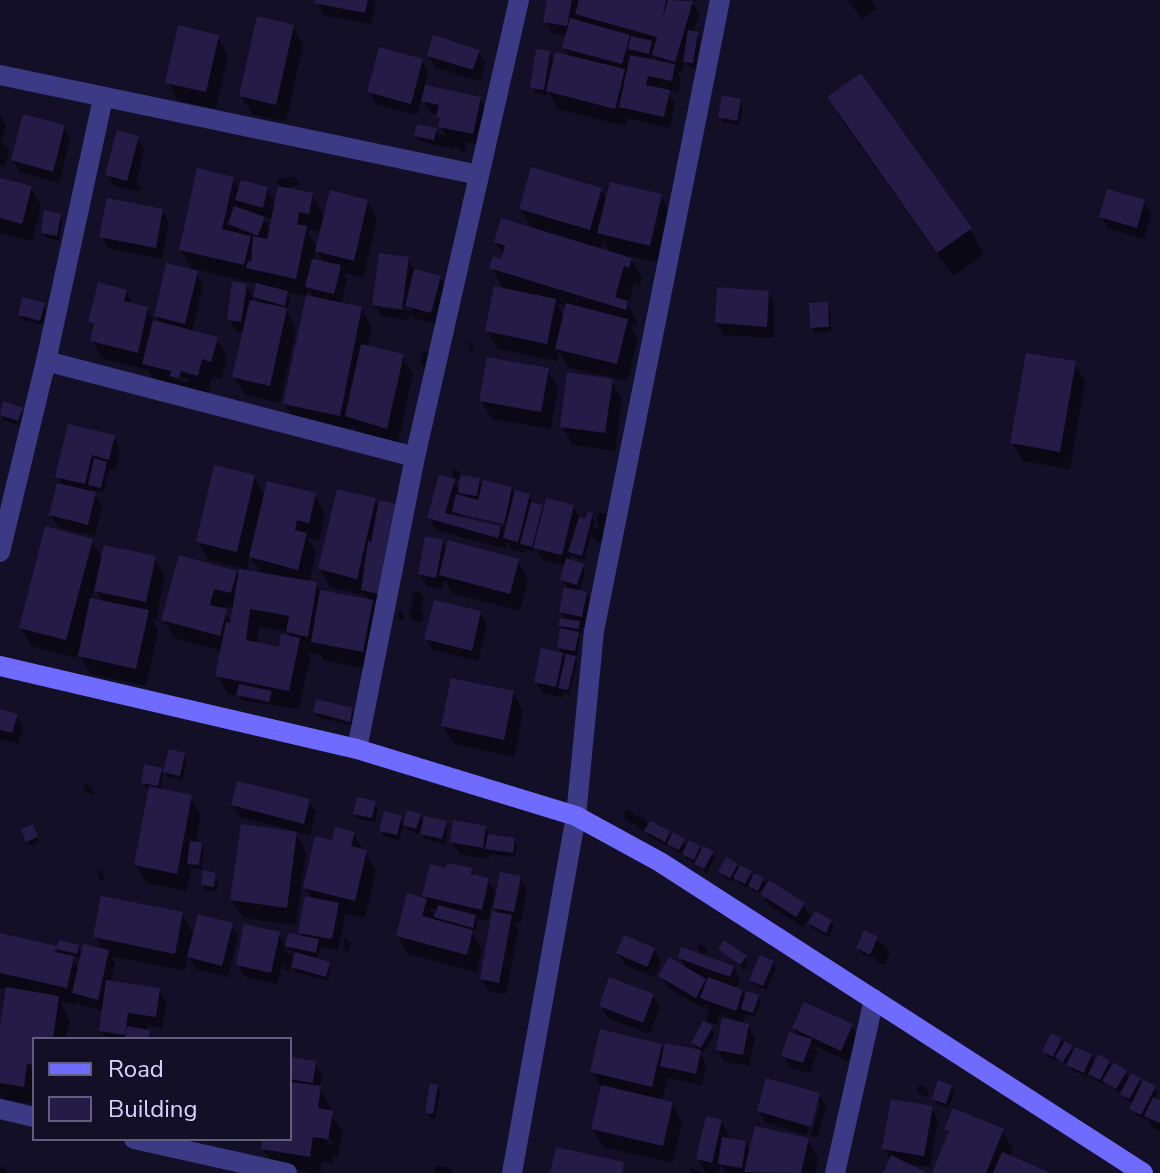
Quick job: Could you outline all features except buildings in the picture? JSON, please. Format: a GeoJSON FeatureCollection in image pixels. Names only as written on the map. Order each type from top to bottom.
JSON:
{"type":"FeatureCollection","features":[{"type":"Feature","properties":{"kind":"main road"},"geometry":{"type":"LineString","coordinates":[[0,666],[357,749],[576,816],[660,862],[1143,1173]]}},
{"type":"Feature","properties":{"kind":"street"},"geometry":{"type":"LineString","coordinates":[[357,749],[415,457],[519,0]]}},
{"type":"Feature","properties":{"kind":"street"},"geometry":{"type":"LineString","coordinates":[[512,1173],[576,816],[594,631],[720,0]]}},
{"type":"Feature","properties":{"kind":"street"},"geometry":{"type":"LineString","coordinates":[[0,75],[479,175]]}},
{"type":"Feature","properties":{"kind":"street"},"geometry":{"type":"LineString","coordinates":[[0,552],[46,361],[103,98]]}},
{"type":"Feature","properties":{"kind":"street"},"geometry":{"type":"LineString","coordinates":[[46,361],[415,457]]}},
{"type":"Feature","properties":{"kind":"street"},"geometry":{"type":"LineString","coordinates":[[835,1173],[874,999]]}},
{"type":"Feature","properties":{"kind":"street"},"geometry":{"type":"LineString","coordinates":[[0,1109],[32,1117]]}},
{"type":"Feature","properties":{"kind":"street"},"geometry":{"type":"LineString","coordinates":[[143,1141],[287,1173]]}}]}
